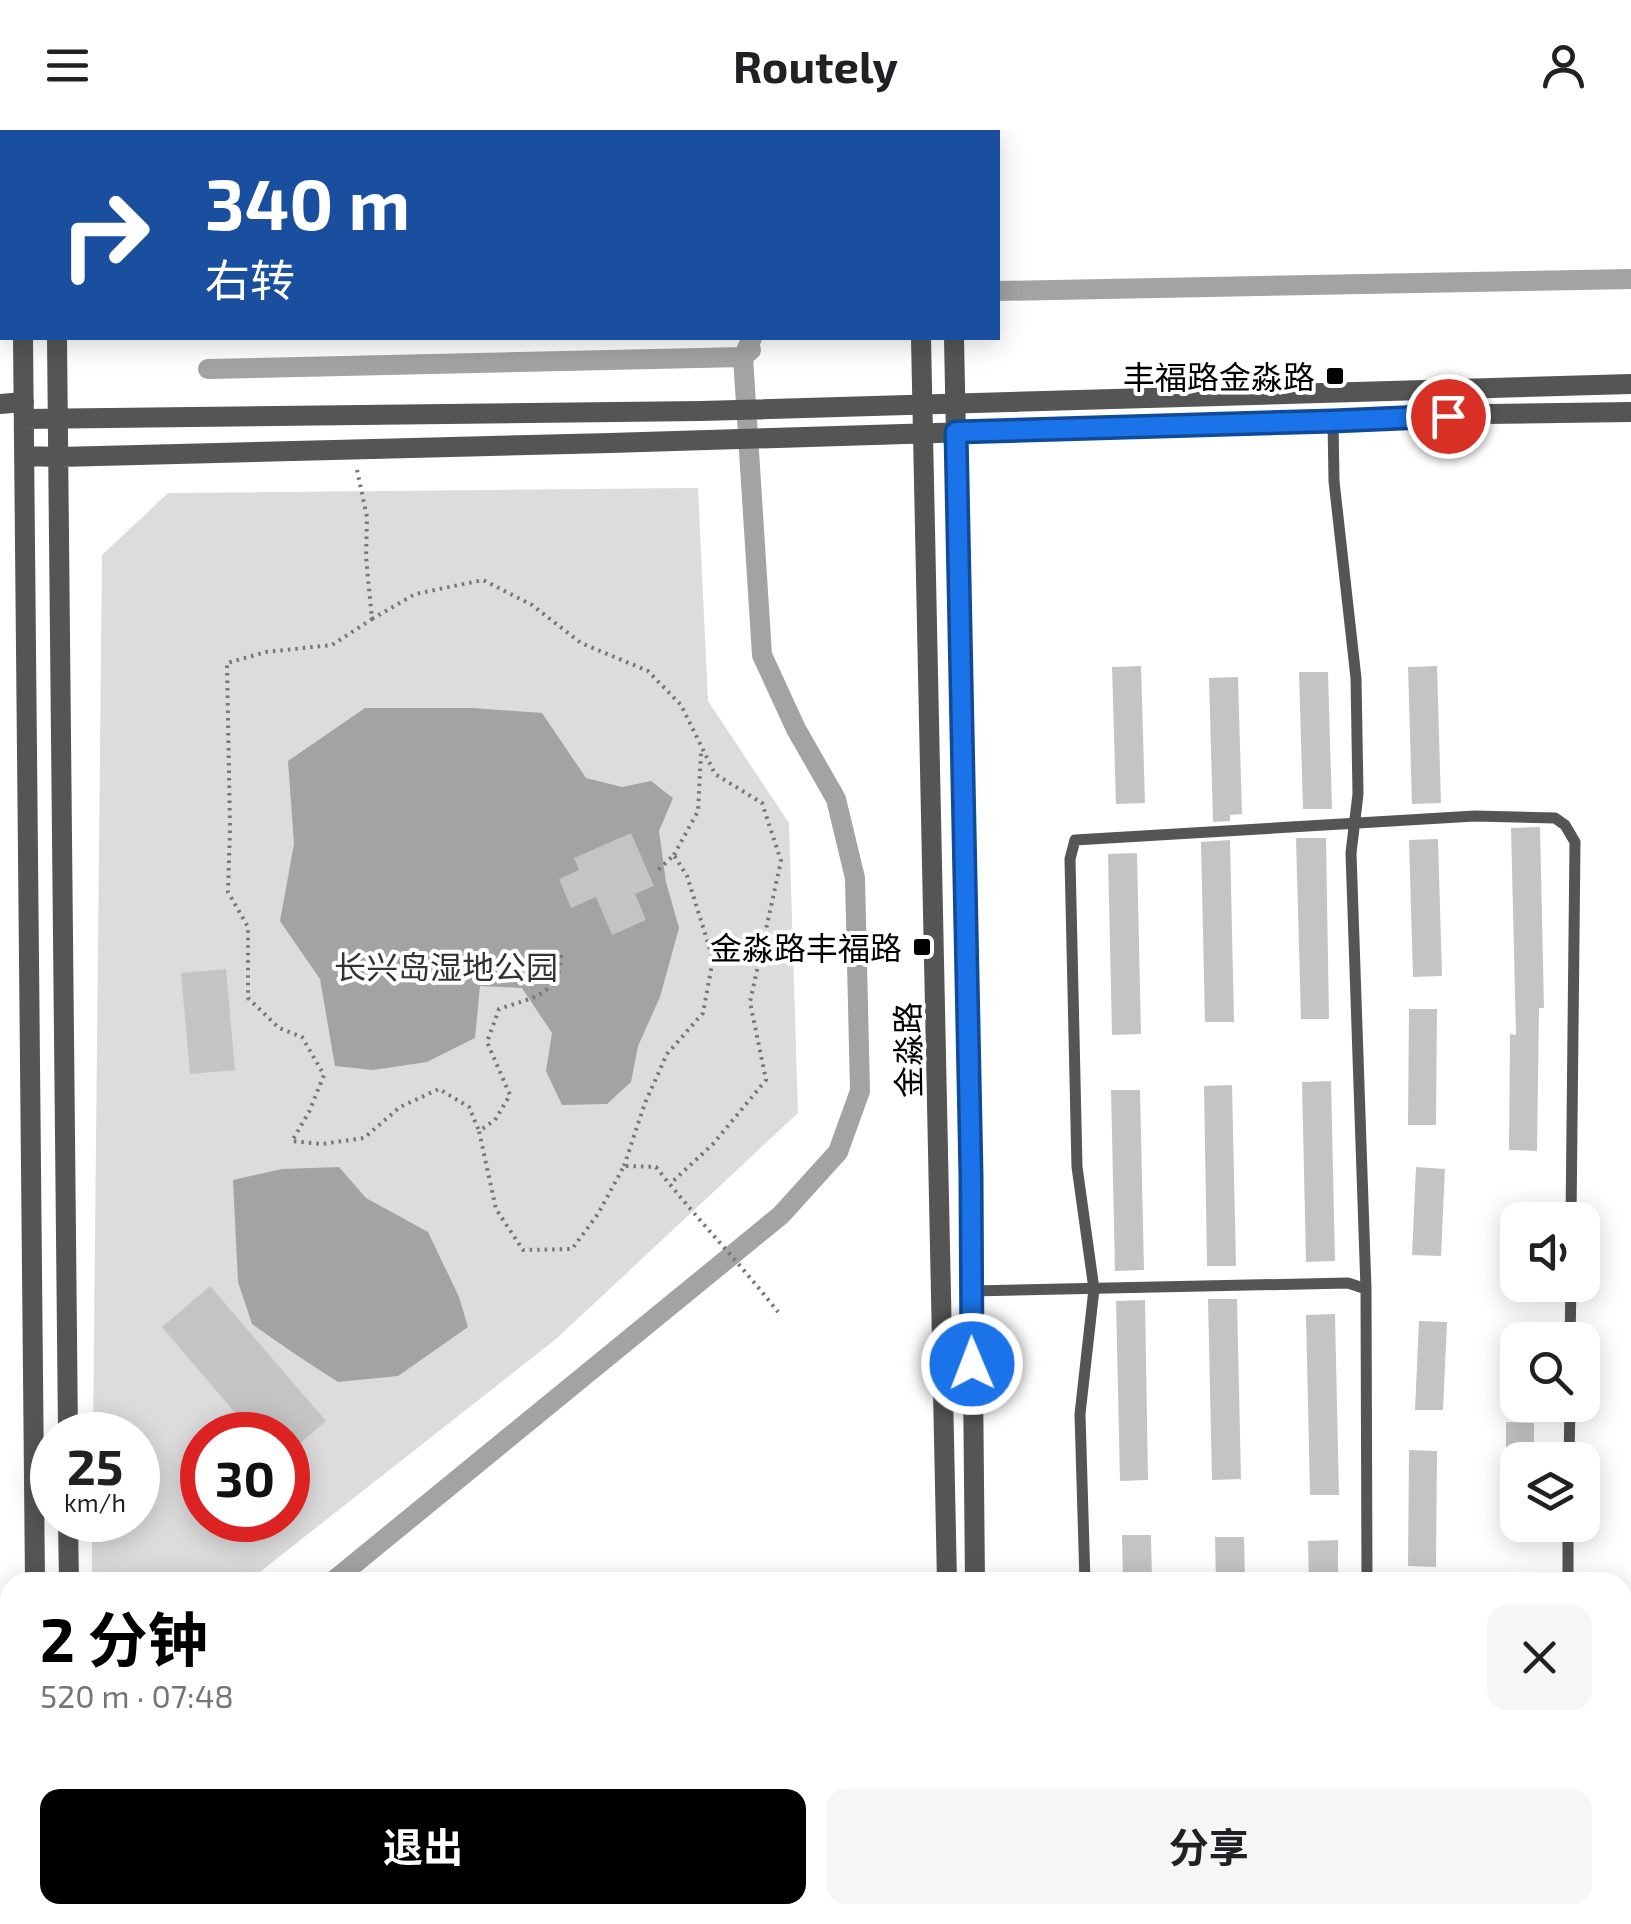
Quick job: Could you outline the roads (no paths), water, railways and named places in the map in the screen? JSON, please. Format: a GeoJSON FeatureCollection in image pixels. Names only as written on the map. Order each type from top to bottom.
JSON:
{"type":"FeatureCollection","features":[{"type":"Feature","properties":{"kind":"street"},"geometry":{"type":"LineString","coordinates":[[24,340],[34,1572]]}},
{"type":"Feature","properties":{"kind":"street"},"geometry":{"type":"LineString","coordinates":[[57,340],[68,1412]]}},
{"type":"Feature","properties":{"kind":"street","name":"金淼路"},"geometry":{"type":"LineString","coordinates":[[920,340],[947,1572]]}},
{"type":"Feature","properties":{"kind":"street","name":"金淼路"},"geometry":{"type":"LineString","coordinates":[[954,340],[971,1157],[975,1572]]}},
{"type":"Feature","properties":{"kind":"street"},"geometry":{"type":"LineString","coordinates":[[0,404],[58,419],[804,408],[1631,384]]}},
{"type":"Feature","properties":{"kind":"street"},"geometry":{"type":"LineString","coordinates":[[24,456],[353,450],[1631,412]]}},
{"type":"Feature","properties":{"kind":"street"},"geometry":{"type":"LineString","coordinates":[[68,1542],[69,1572]]}},
{"type":"Feature","properties":{"kind":"lane"},"geometry":{"type":"LineString","coordinates":[[1333,421],[1334,480],[1356,678],[1358,794],[1351,853],[1366,1289],[1367,1572]]}},
{"type":"Feature","properties":{"kind":"lane"},"geometry":{"type":"LineString","coordinates":[[1084,1572],[1080,1414],[1094,1289],[1077,1167],[1070,860],[1075,840],[1475,816],[1555,818],[1575,842],[1572,1202]]}},
{"type":"Feature","properties":{"kind":"lane"},"geometry":{"type":"LineString","coordinates":[[971,1291],[1348,1283],[1366,1289]]}},
{"type":"Feature","properties":{"kind":"lane"},"geometry":{"type":"LineString","coordinates":[[1568,1542],[1568,1572]]}},
{"type":"Feature","properties":{"kind":"waterway"},"geometry":{"type":"LineString","coordinates":[[1000,291],[1631,279]]}},
{"type":"Feature","properties":{"kind":"waterway"},"geometry":{"type":"LineString","coordinates":[[344,1572],[781,1215],[838,1152],[860,1091],[855,878],[836,799],[796,729],[762,655],[743,357],[751,340]]}},
{"type":"Feature","properties":{"kind":"waterway"},"geometry":{"type":"LineString","coordinates":[[208,369],[743,357],[751,350]]}},
{"type":"Feature","properties":{"kind":"place","name":"丰福路金淼路"},"geometry":{"type":"Point","coordinates":[1335,376]}},
{"type":"Feature","properties":{"kind":"place","name":"金淼路丰福路"},"geometry":{"type":"Point","coordinates":[922,947]}},
{"type":"Feature","properties":{"kind":"park label","name":"长兴岛湿地公园"},"geometry":{"type":"Point","coordinates":[446,966]}}]}
